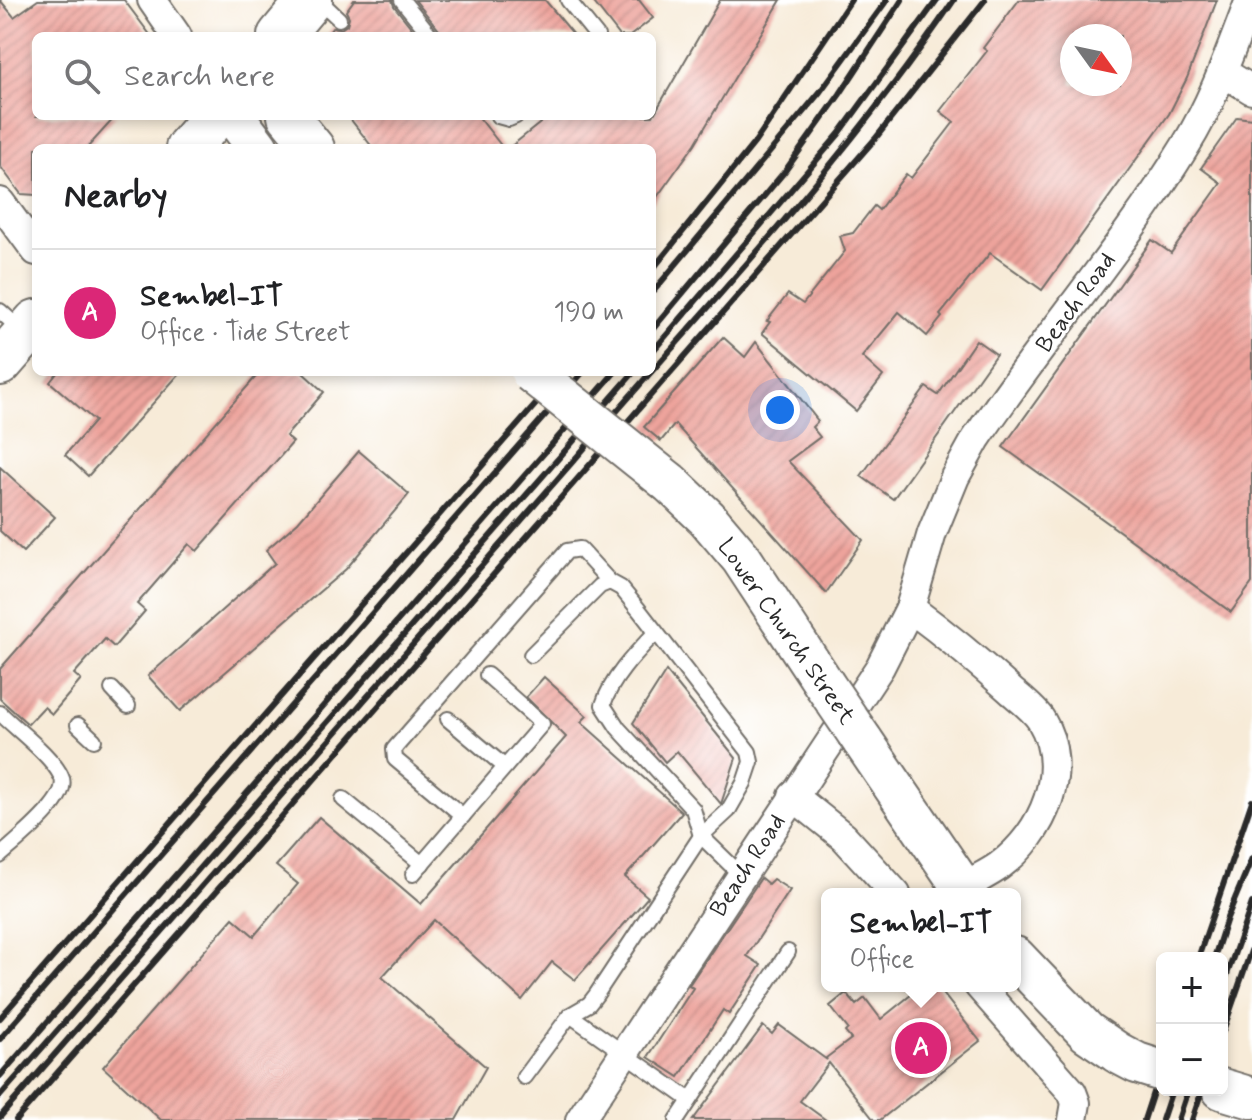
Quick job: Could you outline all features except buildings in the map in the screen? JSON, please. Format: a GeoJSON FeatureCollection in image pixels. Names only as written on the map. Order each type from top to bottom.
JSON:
{"type":"FeatureCollection","features":[{"type":"Feature","properties":{"kind":"main road"},"geometry":{"type":"LineString","coordinates":[[287,32],[324,10]]}},
{"type":"Feature","properties":{"kind":"main road"},"geometry":{"type":"LineString","coordinates":[[191,144],[212,120]]}},
{"type":"Feature","properties":{"kind":"main road"},"geometry":{"type":"LineString","coordinates":[[237,120],[255,144]]}},
{"type":"Feature","properties":{"kind":"main road"},"geometry":{"type":"LineString","coordinates":[[291,120],[311,144]]}},
{"type":"Feature","properties":{"kind":"main road","name":"Lower Church Street"},"geometry":{"type":"LineString","coordinates":[[536,376],[670,483],[707,518],[741,558],[962,888]]}},
{"type":"Feature","properties":{"kind":"main road"},"geometry":{"type":"LineString","coordinates":[[1021,963],[1087,1032],[1118,1053],[1156,1069]]}},
{"type":"Feature","properties":{"kind":"street"},"geometry":{"type":"LineString","coordinates":[[152,0],[174,32]]}},
{"type":"Feature","properties":{"kind":"street","name":"Beach Road"},"geometry":{"type":"LineString","coordinates":[[580,1120],[880,667],[910,608],[932,533],[955,477],[976,439],[1187,144],[1223,72],[1250,0]]}},
{"type":"Feature","properties":{"kind":"street"},"geometry":{"type":"LineString","coordinates":[[1223,72],[1252,90]]}},
{"type":"Feature","properties":{"kind":"street"},"geometry":{"type":"LineString","coordinates":[[0,202],[32,246]]}},
{"type":"Feature","properties":{"kind":"street"},"geometry":{"type":"LineString","coordinates":[[910,608],[964,648],[1040,718],[1054,749],[1054,779],[1046,808],[1026,839],[1001,865],[968,888]]}},
{"type":"Feature","properties":{"kind":"street"},"geometry":{"type":"LineString","coordinates":[[793,796],[844,837],[891,888]]}},
{"type":"Feature","properties":{"kind":"street"},"geometry":{"type":"LineString","coordinates":[[984,992],[1072,1092],[1076,1103],[1073,1120]]}},
{"type":"Feature","properties":{"kind":"lane"},"geometry":{"type":"LineString","coordinates":[[319,0],[324,10]]}},
{"type":"Feature","properties":{"kind":"lane"},"geometry":{"type":"LineString","coordinates":[[402,0],[428,32]]}},
{"type":"Feature","properties":{"kind":"lane"},"geometry":{"type":"LineString","coordinates":[[568,0],[594,32]]}},
{"type":"Feature","properties":{"kind":"lane"},"geometry":{"type":"LineString","coordinates":[[463,816],[395,759],[394,749],[567,551],[580,549],[610,582],[621,588],[749,752],[751,762],[744,783],[728,811],[701,836],[596,995],[589,1004],[570,1015],[524,1077]]}},
{"type":"Feature","properties":{"kind":"lane"},"geometry":{"type":"LineString","coordinates":[[531,655],[600,586],[610,582]]}},
{"type":"Feature","properties":{"kind":"lane"},"geometry":{"type":"LineString","coordinates":[[656,632],[632,658],[606,695],[603,705],[618,728],[693,809],[701,836],[741,875]]}},
{"type":"Feature","properties":{"kind":"lane"},"geometry":{"type":"LineString","coordinates":[[343,799],[418,869],[542,724],[487,675]]}},
{"type":"Feature","properties":{"kind":"lane"},"geometry":{"type":"LineString","coordinates":[[112,689],[128,706]]}},
{"type":"Feature","properties":{"kind":"lane"},"geometry":{"type":"LineString","coordinates":[[0,713],[47,759],[61,775],[64,785],[56,803],[0,856]]}},
{"type":"Feature","properties":{"kind":"lane"},"geometry":{"type":"LineString","coordinates":[[448,719],[505,767]]}},
{"type":"Feature","properties":{"kind":"lane"},"geometry":{"type":"LineString","coordinates":[[78,725],[94,740]]}},
{"type":"Feature","properties":{"kind":"lane"},"geometry":{"type":"LineString","coordinates":[[677,1120],[788,952]]}},
{"type":"Feature","properties":{"kind":"lane"},"geometry":{"type":"LineString","coordinates":[[570,1015],[690,1100]]}},
{"type":"Feature","properties":{"kind":"railway"},"geometry":{"type":"LineString","coordinates":[[656,265],[755,142],[851,0]]}},
{"type":"Feature","properties":{"kind":"railway"},"geometry":{"type":"LineString","coordinates":[[656,288],[820,92],[887,0]]}},
{"type":"Feature","properties":{"kind":"railway"},"geometry":{"type":"LineString","coordinates":[[656,325],[785,171],[902,0]]}},
{"type":"Feature","properties":{"kind":"railway"},"geometry":{"type":"LineString","coordinates":[[656,347],[839,134],[937,0]]}},
{"type":"Feature","properties":{"kind":"railway"},"geometry":{"type":"LineString","coordinates":[[656,366],[847,144],[954,0]]}},
{"type":"Feature","properties":{"kind":"railway"},"geometry":{"type":"LineString","coordinates":[[16,1120],[875,139],[985,0]]}},
{"type":"Feature","properties":{"kind":"railway"},"geometry":{"type":"LineString","coordinates":[[0,1018],[561,376]]}},
{"type":"Feature","properties":{"kind":"railway"},"geometry":{"type":"LineString","coordinates":[[0,1039],[580,376]]}},
{"type":"Feature","properties":{"kind":"railway"},"geometry":{"type":"LineString","coordinates":[[0,1076],[612,376]]}},
{"type":"Feature","properties":{"kind":"railway"},"geometry":{"type":"LineString","coordinates":[[0,1096],[630,376]]}},
{"type":"Feature","properties":{"kind":"railway"},"geometry":{"type":"LineString","coordinates":[[0,1117],[648,376]]}},
{"type":"Feature","properties":{"kind":"railway"},"geometry":{"type":"LineString","coordinates":[[1200,952],[1252,801]]}},
{"type":"Feature","properties":{"kind":"railway"},"geometry":{"type":"LineString","coordinates":[[1216,952],[1252,858]]}},
{"type":"Feature","properties":{"kind":"railway"},"geometry":{"type":"LineString","coordinates":[[1228,972],[1252,903]]}},
{"type":"Feature","properties":{"kind":"railway"},"geometry":{"type":"LineString","coordinates":[[1225,1024],[1252,948]]}},
{"type":"Feature","properties":{"kind":"railway"},"geometry":{"type":"LineString","coordinates":[[1144,1120],[1156,1083]]}},
{"type":"Feature","properties":{"kind":"railway"},"geometry":{"type":"LineString","coordinates":[[1162,1120],[1170,1096]]}},
{"type":"Feature","properties":{"kind":"railway"},"geometry":{"type":"LineString","coordinates":[[1178,1120],[1186,1096]]}},
{"type":"Feature","properties":{"kind":"railway"},"geometry":{"type":"LineString","coordinates":[[1192,1120],[1200,1096]]}},
{"type":"Feature","properties":{"kind":"place","name":"Sembel-IT"},"geometry":{"type":"Point","coordinates":[921,1048]}}]}
